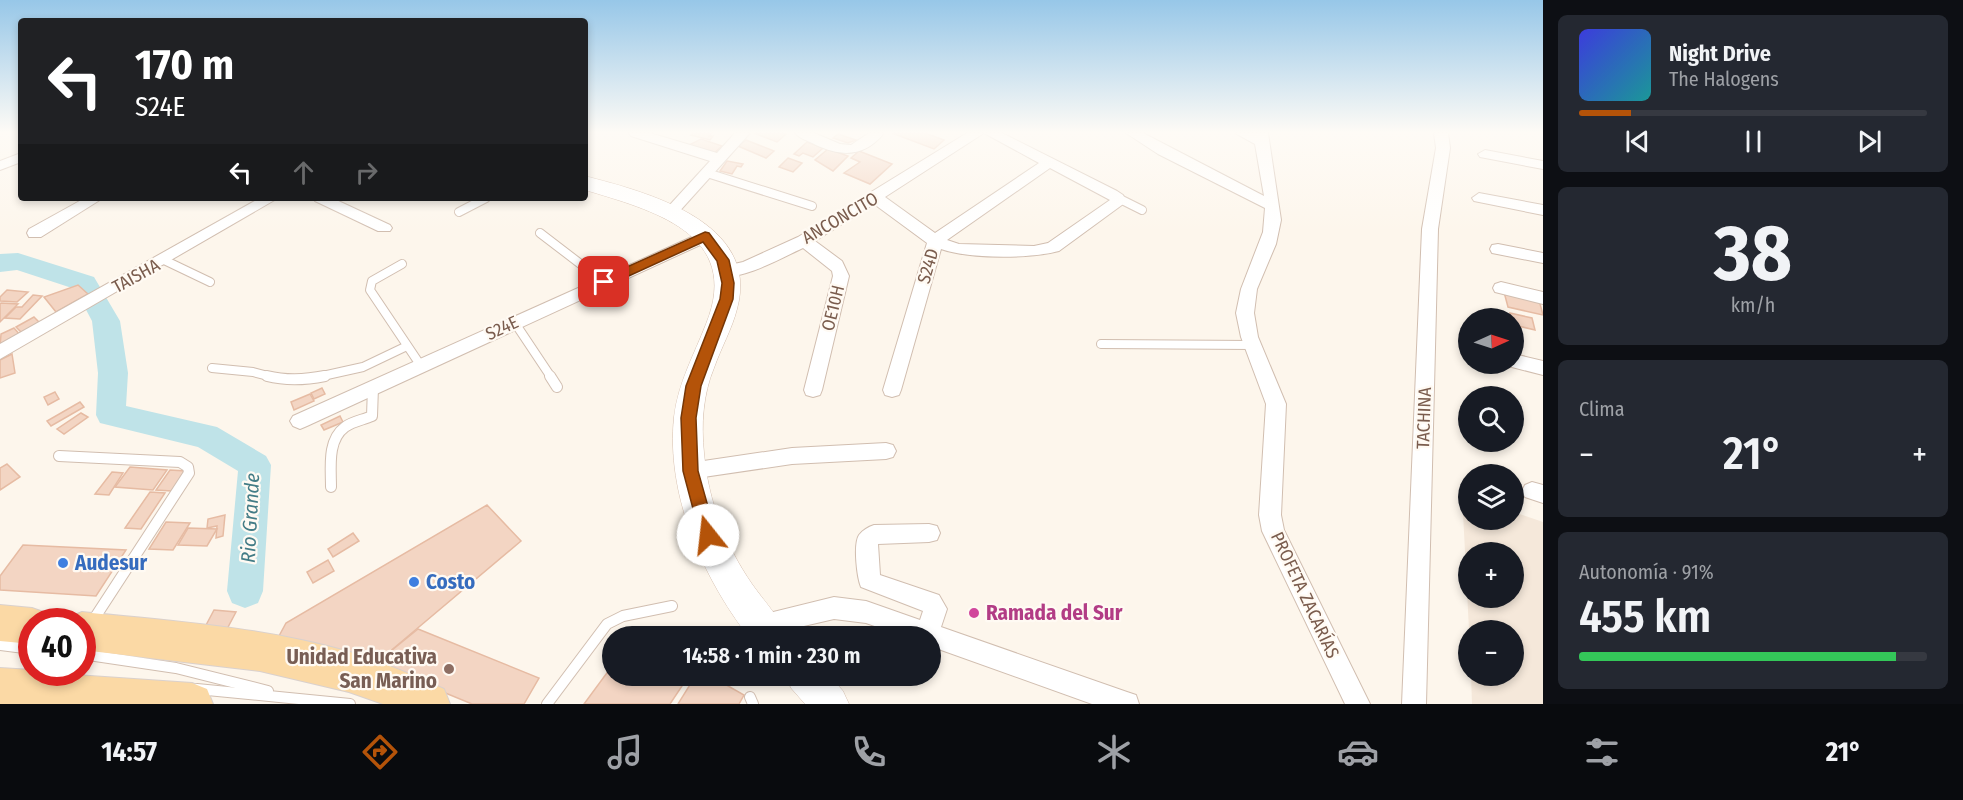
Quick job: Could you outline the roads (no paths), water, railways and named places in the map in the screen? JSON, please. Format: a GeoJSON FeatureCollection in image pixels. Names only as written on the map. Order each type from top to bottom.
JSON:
{"type":"FeatureCollection","features":[{"type":"Feature","properties":{"kind":"main road"},"geometry":{"type":"LineString","coordinates":[[0,623],[18,625]]}},
{"type":"Feature","properties":{"kind":"main road"},"geometry":{"type":"LineString","coordinates":[[96,640],[242,650],[311,663],[398,688],[429,704]]}},
{"type":"Feature","properties":{"kind":"main road"},"geometry":{"type":"LineString","coordinates":[[0,688],[188,696]]}},
{"type":"Feature","properties":{"kind":"street"},"geometry":{"type":"LineString","coordinates":[[672,211],[714,166]]}},
{"type":"Feature","properties":{"kind":"street","name":"ANCONCITO"},"geometry":{"type":"LineString","coordinates":[[727,271],[748,266],[804,241],[926,166]]}},
{"type":"Feature","properties":{"kind":"street","name":"S24D"},"geometry":{"type":"LineString","coordinates":[[892,390],[935,241],[1043,166]]}},
{"type":"Feature","properties":{"kind":"street"},"geometry":{"type":"LineString","coordinates":[[876,198],[935,241],[964,250],[1034,251],[1053,247],[1118,202],[1118,198],[1056,166]]}},
{"type":"Feature","properties":{"kind":"street"},"geometry":{"type":"LineString","coordinates":[[1192,166],[1271,206]]}},
{"type":"Feature","properties":{"kind":"street","name":"PROFETA ZACARÍAS"},"geometry":{"type":"LineString","coordinates":[[1266,166],[1273,220],[1270,234],[1247,294],[1245,314],[1252,345],[1274,393],[1276,404],[1270,515],[1273,531],[1358,704]]}},
{"type":"Feature","properties":{"kind":"street","name":"TACHINA"},"geometry":{"type":"LineString","coordinates":[[1414,704],[1430,229],[1440,166]]}},
{"type":"Feature","properties":{"kind":"street"},"geometry":{"type":"LineString","coordinates":[[588,184],[672,211],[696,226],[723,260],[727,271],[727,299],[693,386],[689,418],[690,471],[717,559],[736,592],[762,626]]}},
{"type":"Feature","properties":{"kind":"street"},"geometry":{"type":"LineString","coordinates":[[1479,198],[1543,210]]}},
{"type":"Feature","properties":{"kind":"street"},"geometry":{"type":"LineString","coordinates":[[35,233],[91,201]]}},
{"type":"Feature","properties":{"kind":"street","name":"TAISHA"},"geometry":{"type":"LineString","coordinates":[[0,352],[266,201]]}},
{"type":"Feature","properties":{"kind":"street"},"geometry":{"type":"LineString","coordinates":[[326,201],[384,228]]}},
{"type":"Feature","properties":{"kind":"street","name":"S24E"},"geometry":{"type":"LineString","coordinates":[[300,421],[705,236]]}},
{"type":"Feature","properties":{"kind":"street","name":"OE10H"},"geometry":{"type":"LineString","coordinates":[[804,241],[836,265],[841,276],[813,390]]}},
{"type":"Feature","properties":{"kind":"street"},"geometry":{"type":"LineString","coordinates":[[1498,249],[1543,258]]}},
{"type":"Feature","properties":{"kind":"street"},"geometry":{"type":"LineString","coordinates":[[1501,288],[1543,298]]}},
{"type":"Feature","properties":{"kind":"street"},"geometry":{"type":"LineString","coordinates":[[1524,363],[1543,368]]}},
{"type":"Feature","properties":{"kind":"street"},"geometry":{"type":"LineString","coordinates":[[690,471],[792,456],[885,451]]}},
{"type":"Feature","properties":{"kind":"street"},"geometry":{"type":"LineString","coordinates":[[929,533],[874,534],[867,541],[869,580],[931,603],[935,609],[930,626]]}},
{"type":"Feature","properties":{"kind":"street"},"geometry":{"type":"LineString","coordinates":[[778,626],[834,608],[866,612],[907,626]]}},
{"type":"Feature","properties":{"kind":"street"},"geometry":{"type":"LineString","coordinates":[[941,638],[1127,704]]}},
{"type":"Feature","properties":{"kind":"street"},"geometry":{"type":"LineString","coordinates":[[814,686],[830,704]]}},
{"type":"Feature","properties":{"kind":"lane"},"geometry":{"type":"LineString","coordinates":[[707,173],[812,206]]}},
{"type":"Feature","properties":{"kind":"lane"},"geometry":{"type":"LineString","coordinates":[[1118,198],[1142,210]]}},
{"type":"Feature","properties":{"kind":"lane"},"geometry":{"type":"LineString","coordinates":[[459,212],[480,201]]}},
{"type":"Feature","properties":{"kind":"lane"},"geometry":{"type":"LineString","coordinates":[[540,233],[604,282]]}},
{"type":"Feature","properties":{"kind":"lane"},"geometry":{"type":"LineString","coordinates":[[164,260],[210,282]]}},
{"type":"Feature","properties":{"kind":"lane"},"geometry":{"type":"LineString","coordinates":[[402,264],[372,281],[370,290],[421,366]]}},
{"type":"Feature","properties":{"kind":"lane"},"geometry":{"type":"LineString","coordinates":[[515,322],[557,387]]}},
{"type":"Feature","properties":{"kind":"lane"},"geometry":{"type":"LineString","coordinates":[[1101,344],[1252,345]]}},
{"type":"Feature","properties":{"kind":"lane"},"geometry":{"type":"LineString","coordinates":[[212,368],[253,372],[283,380],[310,379],[363,367],[407,346]]}},
{"type":"Feature","properties":{"kind":"lane"},"geometry":{"type":"LineString","coordinates":[[331,488],[331,454],[337,437],[346,426],[372,416],[373,387]]}},
{"type":"Feature","properties":{"kind":"lane"},"geometry":{"type":"LineString","coordinates":[[59,456],[180,462],[188,467],[189,473],[96,620]]}},
{"type":"Feature","properties":{"kind":"lane"},"geometry":{"type":"LineString","coordinates":[[548,704],[607,624],[623,616],[672,606]]}},
{"type":"Feature","properties":{"kind":"lane"},"geometry":{"type":"LineString","coordinates":[[96,643],[146,661],[203,673],[290,697]]}},
{"type":"Feature","properties":{"kind":"lane"},"geometry":{"type":"LineString","coordinates":[[0,645],[18,647]]}},
{"type":"Feature","properties":{"kind":"lane"},"geometry":{"type":"LineString","coordinates":[[188,696],[290,697],[350,704]]}},
{"type":"Feature","properties":{"kind":"waterway","name":"Rio Grande"},"geometry":{"type":"LineString","coordinates":[[0,263],[18,261],[85,283],[106,321],[113,373],[111,415],[206,436],[255,465],[245,591]]}},
{"type":"Feature","properties":{"kind":"place","name":"Audesur"},"geometry":{"type":"Point","coordinates":[63,563]}},
{"type":"Feature","properties":{"kind":"place","name":"Costo"},"geometry":{"type":"Point","coordinates":[414,582]}},
{"type":"Feature","properties":{"kind":"place","name":"Ramada del Sur"},"geometry":{"type":"Point","coordinates":[974,613]}},
{"type":"Feature","properties":{"kind":"place","name":"Unidad Educativa San Marino"},"geometry":{"type":"Point","coordinates":[449,669]}}]}
